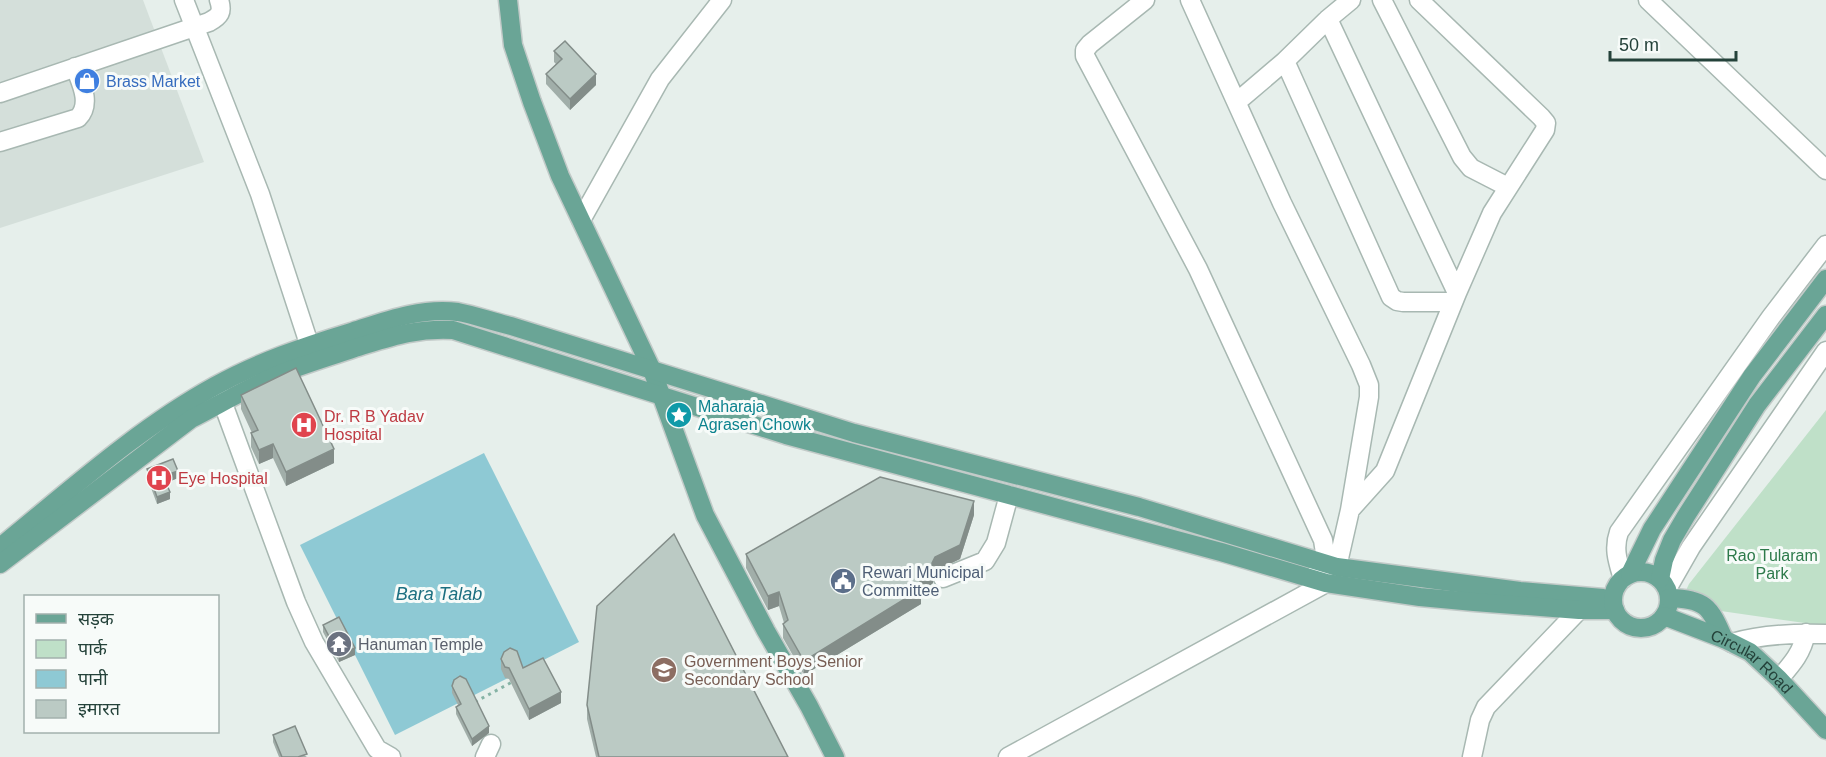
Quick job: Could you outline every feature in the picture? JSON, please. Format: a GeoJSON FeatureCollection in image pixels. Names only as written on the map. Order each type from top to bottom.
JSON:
{"type":"FeatureCollection","features":[{"type":"Feature","properties":{"kind":"main road"},"geometry":{"type":"LineString","coordinates":[[508,0],[513,45],[560,176],[652,370],[705,515],[835,757]]}},
{"type":"Feature","properties":{"kind":"main road"},"geometry":{"type":"LineString","coordinates":[[1826,279],[1752,376],[1668,503],[1626,576],[1618,584],[1614,604],[1619,617],[1633,627],[1650,626],[1664,616],[1668,608],[1664,560],[1672,540],[1756,405],[1826,315]]}},
{"type":"Feature","properties":{"kind":"main road"},"geometry":{"type":"LineString","coordinates":[[0,547],[120,450],[165,418],[388,320],[418,313],[458,312],[511,326],[854,433],[1139,507],[1329,565],[1520,591],[1591,598],[1614,604]]}},
{"type":"Feature","properties":{"kind":"main road"},"geometry":{"type":"LineString","coordinates":[[311,353],[431,328],[453,330],[797,438],[1221,552],[1320,582],[1420,597],[1579,610],[1614,604]]}},
{"type":"Feature","properties":{"kind":"main road"},"geometry":{"type":"LineString","coordinates":[[0,564],[192,419],[219,394]]}},
{"type":"Feature","properties":{"kind":"main road"},"geometry":{"type":"LineString","coordinates":[[1626,576],[1646,572],[1666,589],[1699,602],[1712,614],[1728,641]]}},
{"type":"Feature","properties":{"kind":"main road","name":"Circular Road"},"geometry":{"type":"LineString","coordinates":[[1664,616],[1750,652],[1779,679],[1826,730]]}},
{"type":"Feature","properties":{"kind":"street"},"geometry":{"type":"LineString","coordinates":[[184,0],[260,194],[287,272],[311,353]]}},
{"type":"Feature","properties":{"kind":"street"},"geometry":{"type":"LineString","coordinates":[[0,93],[195,27],[216,18],[222,9],[219,0]]}},
{"type":"Feature","properties":{"kind":"street"},"geometry":{"type":"LineString","coordinates":[[581,220],[660,79],[722,0]]}},
{"type":"Feature","properties":{"kind":"street"},"geometry":{"type":"LineString","coordinates":[[1145,0],[1090,44],[1085,50],[1085,56],[1203,280],[1323,540],[1329,565]]}},
{"type":"Feature","properties":{"kind":"street"},"geometry":{"type":"LineString","coordinates":[[1008,757],[1320,582],[1350,510],[1369,397],[1369,385],[1282,203],[1238,101],[1190,0]]}},
{"type":"Feature","properties":{"kind":"street"},"geometry":{"type":"LineString","coordinates":[[1238,101],[1286,62],[1351,0]]}},
{"type":"Feature","properties":{"kind":"street"},"geometry":{"type":"LineString","coordinates":[[1383,0],[1462,157],[1471,168],[1508,187]]}},
{"type":"Feature","properties":{"kind":"street"},"geometry":{"type":"LineString","coordinates":[[1350,510],[1384,471],[1492,213],[1545,130],[1546,123],[1419,0]]}},
{"type":"Feature","properties":{"kind":"street"},"geometry":{"type":"LineString","coordinates":[[1648,0],[1826,170]]}},
{"type":"Feature","properties":{"kind":"street"},"geometry":{"type":"LineString","coordinates":[[1329,19],[1455,297]]}},
{"type":"Feature","properties":{"kind":"street"},"geometry":{"type":"LineString","coordinates":[[1286,62],[1388,293],[1397,301],[1403,302],[1455,297]]}},
{"type":"Feature","properties":{"kind":"street"},"geometry":{"type":"LineString","coordinates":[[0,142],[78,118],[83,114],[85,96],[75,67]]}},
{"type":"Feature","properties":{"kind":"street"},"geometry":{"type":"LineString","coordinates":[[1626,576],[1615,551],[1615,542],[1619,532],[1771,317],[1826,245]]}},
{"type":"Feature","properties":{"kind":"street"},"geometry":{"type":"LineString","coordinates":[[1666,589],[1691,547],[1826,351]]}},
{"type":"Feature","properties":{"kind":"street"},"geometry":{"type":"LineString","coordinates":[[219,394],[296,602],[314,642],[379,754]]}},
{"type":"Feature","properties":{"kind":"street"},"geometry":{"type":"LineString","coordinates":[[943,578],[985,561],[996,543],[1009,495]]}},
{"type":"Feature","properties":{"kind":"street"},"geometry":{"type":"LineString","coordinates":[[1472,757],[1480,720],[1486,707],[1579,610]]}},
{"type":"Feature","properties":{"kind":"street"},"geometry":{"type":"LineString","coordinates":[[1779,679],[1799,654],[1806,633]]}},
{"type":"Feature","properties":{"kind":"street"},"geometry":{"type":"LineString","coordinates":[[1728,641],[1772,634],[1826,634]]}},
{"type":"Feature","properties":{"kind":"path"},"geometry":{"type":"LineString","coordinates":[[472,704],[516,680]]}},
{"type":"Feature","properties":{"kind":"shaded area","name":"Brass Market"},"geometry":{"type":"Polygon","coordinates":[[[0,0],[143,0],[204,162],[0,228],[0,0]]]}},
{"type":"Feature","properties":{"kind":"green space","name":"Rao Tularam Park"},"geometry":{"type":"Polygon","coordinates":[[[1826,410],[1826,626],[1679,605],[1689,584],[1826,410]]]}},
{"type":"Feature","properties":{"kind":"water","name":"Bara Talab"},"geometry":{"type":"Polygon","coordinates":[[[484,453],[579,642],[395,735],[300,545],[484,453]]]}},
{"type":"Feature","properties":{"kind":"building"},"geometry":{"type":"Polygon","coordinates":[[[565,41],[596,74],[570,99],[546,74],[562,59],[554,51],[565,41]]]}},
{"type":"Feature","properties":{"kind":"building"},"geometry":{"type":"Polygon","coordinates":[[[296,368],[334,449],[286,472],[273,444],[259,450],[251,433],[258,430],[241,395],[296,368]]]}},
{"type":"Feature","properties":{"kind":"building"},"geometry":{"type":"Polygon","coordinates":[[[173,459],[178,471],[163,476],[170,492],[157,497],[147,469],[173,459]]]}},
{"type":"Feature","properties":{"kind":"building","name":"Rewari Municipal Committee"},"geometry":{"type":"Polygon","coordinates":[[[880,477],[974,501],[960,545],[935,557],[932,563],[933,569],[920,580],[921,589],[804,661],[783,624],[788,620],[779,592],[768,596],[746,554],[880,477]]]}},
{"type":"Feature","properties":{"kind":"building","name":"Government Boys Senior Secondary School"},"geometry":{"type":"Polygon","coordinates":[[[674,534],[788,757],[599,757],[587,705],[597,606],[674,534]]]}},
{"type":"Feature","properties":{"kind":"building","name":"Hanuman Temple"},"geometry":{"type":"Polygon","coordinates":[[[339,617],[355,648],[339,655],[323,625],[339,617]]]}},
{"type":"Feature","properties":{"kind":"building"},"geometry":{"type":"Polygon","coordinates":[[[510,648],[517,651],[523,668],[543,658],[561,692],[529,709],[509,668],[505,667],[501,659],[504,652],[510,648]]]}},
{"type":"Feature","properties":{"kind":"building"},"geometry":{"type":"Polygon","coordinates":[[[460,676],[466,679],[489,726],[472,739],[456,707],[461,704],[452,686],[454,680],[460,676]]]}},
{"type":"Feature","properties":{"kind":"building"},"geometry":{"type":"Polygon","coordinates":[[[295,726],[307,754],[298,757],[282,757],[273,735],[295,726]]]}},
{"type":"Feature","properties":{"kind":"place","name":"Brass Market"},"geometry":{"type":"Point","coordinates":[87,81]}},
{"type":"Feature","properties":{"kind":"place","name":"Maharaja Agrasen Chowk"},"geometry":{"type":"Point","coordinates":[679,415]}},
{"type":"Feature","properties":{"kind":"place","name":"Dr. R B Yadav Hospital"},"geometry":{"type":"Point","coordinates":[304,425]}},
{"type":"Feature","properties":{"kind":"place","name":"Eye Hospital"},"geometry":{"type":"Point","coordinates":[159,478]}},
{"type":"Feature","properties":{"kind":"place","name":"Rewari Municipal Committee"},"geometry":{"type":"Point","coordinates":[843,581]}},
{"type":"Feature","properties":{"kind":"place","name":"Hanuman Temple"},"geometry":{"type":"Point","coordinates":[339,644]}},
{"type":"Feature","properties":{"kind":"place","name":"Government Boys Senior Secondary School"},"geometry":{"type":"Point","coordinates":[664,670]}}]}
